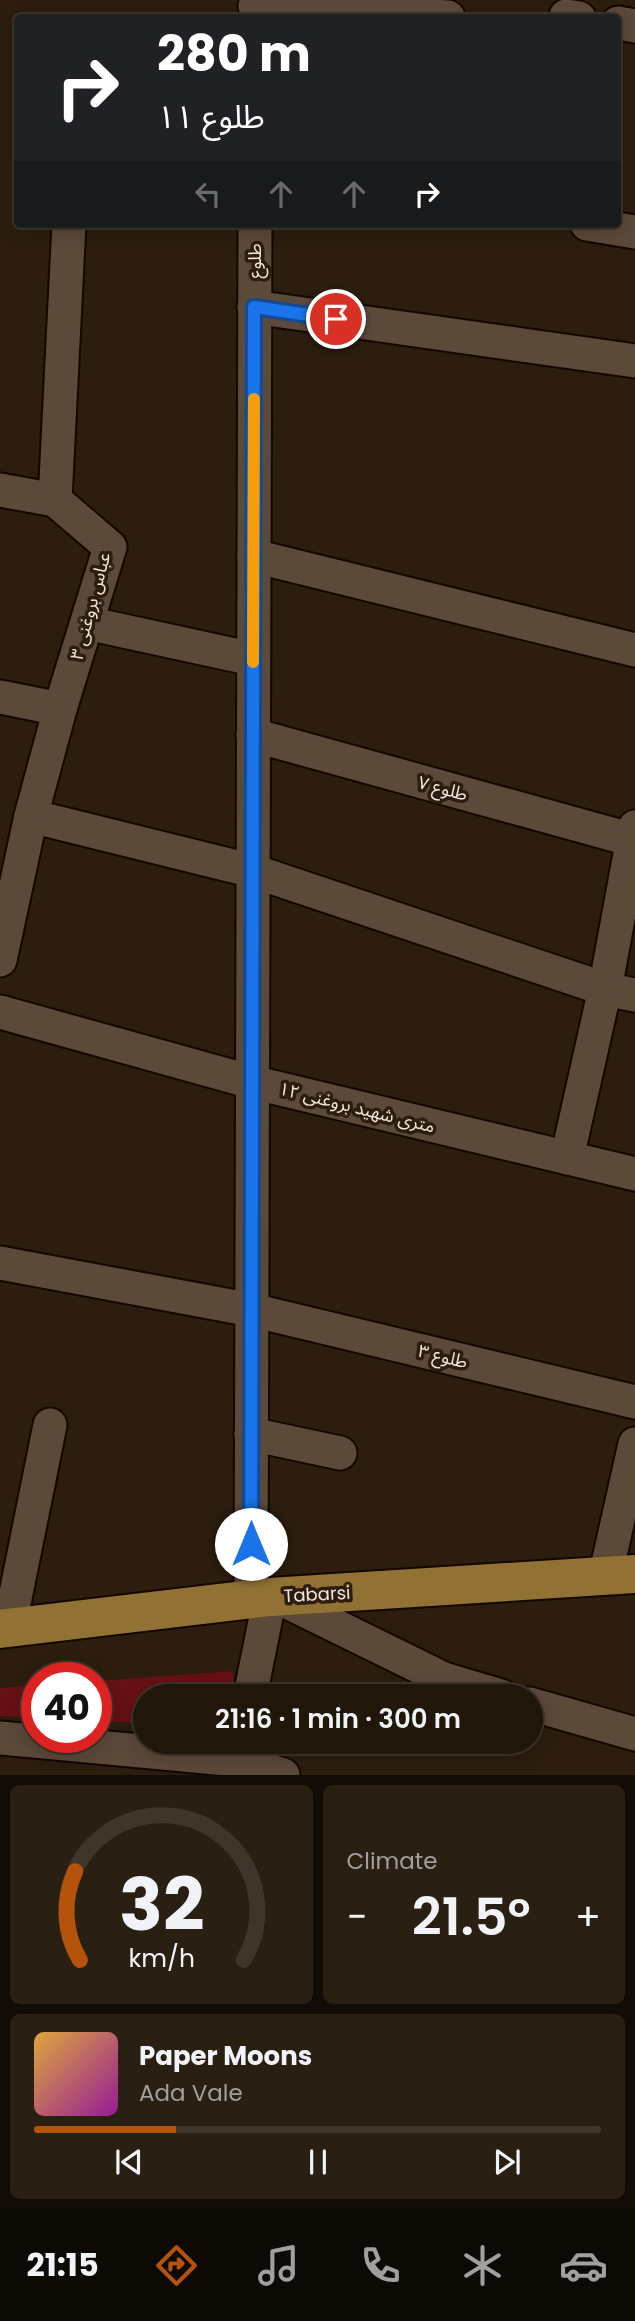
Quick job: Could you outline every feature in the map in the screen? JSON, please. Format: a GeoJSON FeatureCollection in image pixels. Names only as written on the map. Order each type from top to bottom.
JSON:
{"type":"FeatureCollection","features":[{"type":"Feature","properties":{"kind":"main road","name":"Tabarsi"},"geometry":{"type":"LineString","coordinates":[[5,1629],[266,1598],[620,1576]]}},
{"type":"Feature","properties":{"kind":"street"},"geometry":{"type":"LineString","coordinates":[[255,8],[384,14]]}},
{"type":"Feature","properties":{"kind":"street"},"geometry":{"type":"LineString","coordinates":[[0,489],[55,500],[69,228]]}},
{"type":"Feature","properties":{"kind":"street","name":"طلوع"},"geometry":{"type":"LineString","coordinates":[[252,1684],[266,1598],[251,1434],[255,228]]}},
{"type":"Feature","properties":{"kind":"street"},"geometry":{"type":"LineString","coordinates":[[611,228],[635,232]]}},
{"type":"Feature","properties":{"kind":"street"},"geometry":{"type":"LineString","coordinates":[[254,307],[635,361]]}},
{"type":"Feature","properties":{"kind":"street","name":"عباس بروغنی ۳"},"geometry":{"type":"LineString","coordinates":[[0,960],[8,888],[110,547],[55,500]]}},
{"type":"Feature","properties":{"kind":"street"},"geometry":{"type":"LineString","coordinates":[[254,556],[635,650]]}},
{"type":"Feature","properties":{"kind":"street"},"geometry":{"type":"LineString","coordinates":[[87,623],[253,659]]}},
{"type":"Feature","properties":{"kind":"street"},"geometry":{"type":"LineString","coordinates":[[0,696],[60,709]]}},
{"type":"Feature","properties":{"kind":"street","name":"طلوع ۷"},"geometry":{"type":"LineString","coordinates":[[253,735],[634,834]]}},
{"type":"Feature","properties":{"kind":"street"},"geometry":{"type":"LineString","coordinates":[[31,816],[253,871],[620,992]]}},
{"type":"Feature","properties":{"kind":"street"},"geometry":{"type":"LineString","coordinates":[[567,1158],[620,992],[634,834]]}},
{"type":"Feature","properties":{"kind":"street","name":"۱۲ متری شهید بروغنی"},"geometry":{"type":"LineString","coordinates":[[0,1012],[252,1082],[635,1174]]}},
{"type":"Feature","properties":{"kind":"street","name":"طلوع ۳"},"geometry":{"type":"LineString","coordinates":[[0,1263],[251,1310],[635,1402]]}},
{"type":"Feature","properties":{"kind":"street"},"geometry":{"type":"LineString","coordinates":[[5,1629],[50,1425]]}},
{"type":"Feature","properties":{"kind":"street"},"geometry":{"type":"LineString","coordinates":[[251,1434],[340,1453]]}},
{"type":"Feature","properties":{"kind":"street"},"geometry":{"type":"LineString","coordinates":[[620,1576],[635,1444]]}},
{"type":"Feature","properties":{"kind":"street"},"geometry":{"type":"LineString","coordinates":[[266,1598],[444,1679],[461,1684]]}},
{"type":"Feature","properties":{"kind":"street"},"geometry":{"type":"LineString","coordinates":[[543,1708],[635,1734]]}},
{"type":"Feature","properties":{"kind":"street"},"geometry":{"type":"LineString","coordinates":[[0,1738],[133,1745]]}},
{"type":"Feature","properties":{"kind":"street"},"geometry":{"type":"LineString","coordinates":[[245,1754],[284,1775]]}},
{"type":"Feature","properties":{"kind":"shaded area"},"geometry":{"type":"Polygon","coordinates":[[[233,1671],[234,1684],[133,1684],[133,1723],[112,1722],[112,1680],[233,1671]]]}},
{"type":"Feature","properties":{"kind":"shaded area"},"geometry":{"type":"Polygon","coordinates":[[[21,1686],[21,1717],[0,1716],[0,1688],[21,1686]]]}},
{"type":"Feature","properties":{"kind":"slow traffic"},"geometry":{"type":"LineString","coordinates":[[253,662],[254,399]]}},
{"type":"Feature","properties":{"kind":"route"},"geometry":{"type":"LineString","coordinates":[[251,1544],[254,307],[336,319]]}}]}
